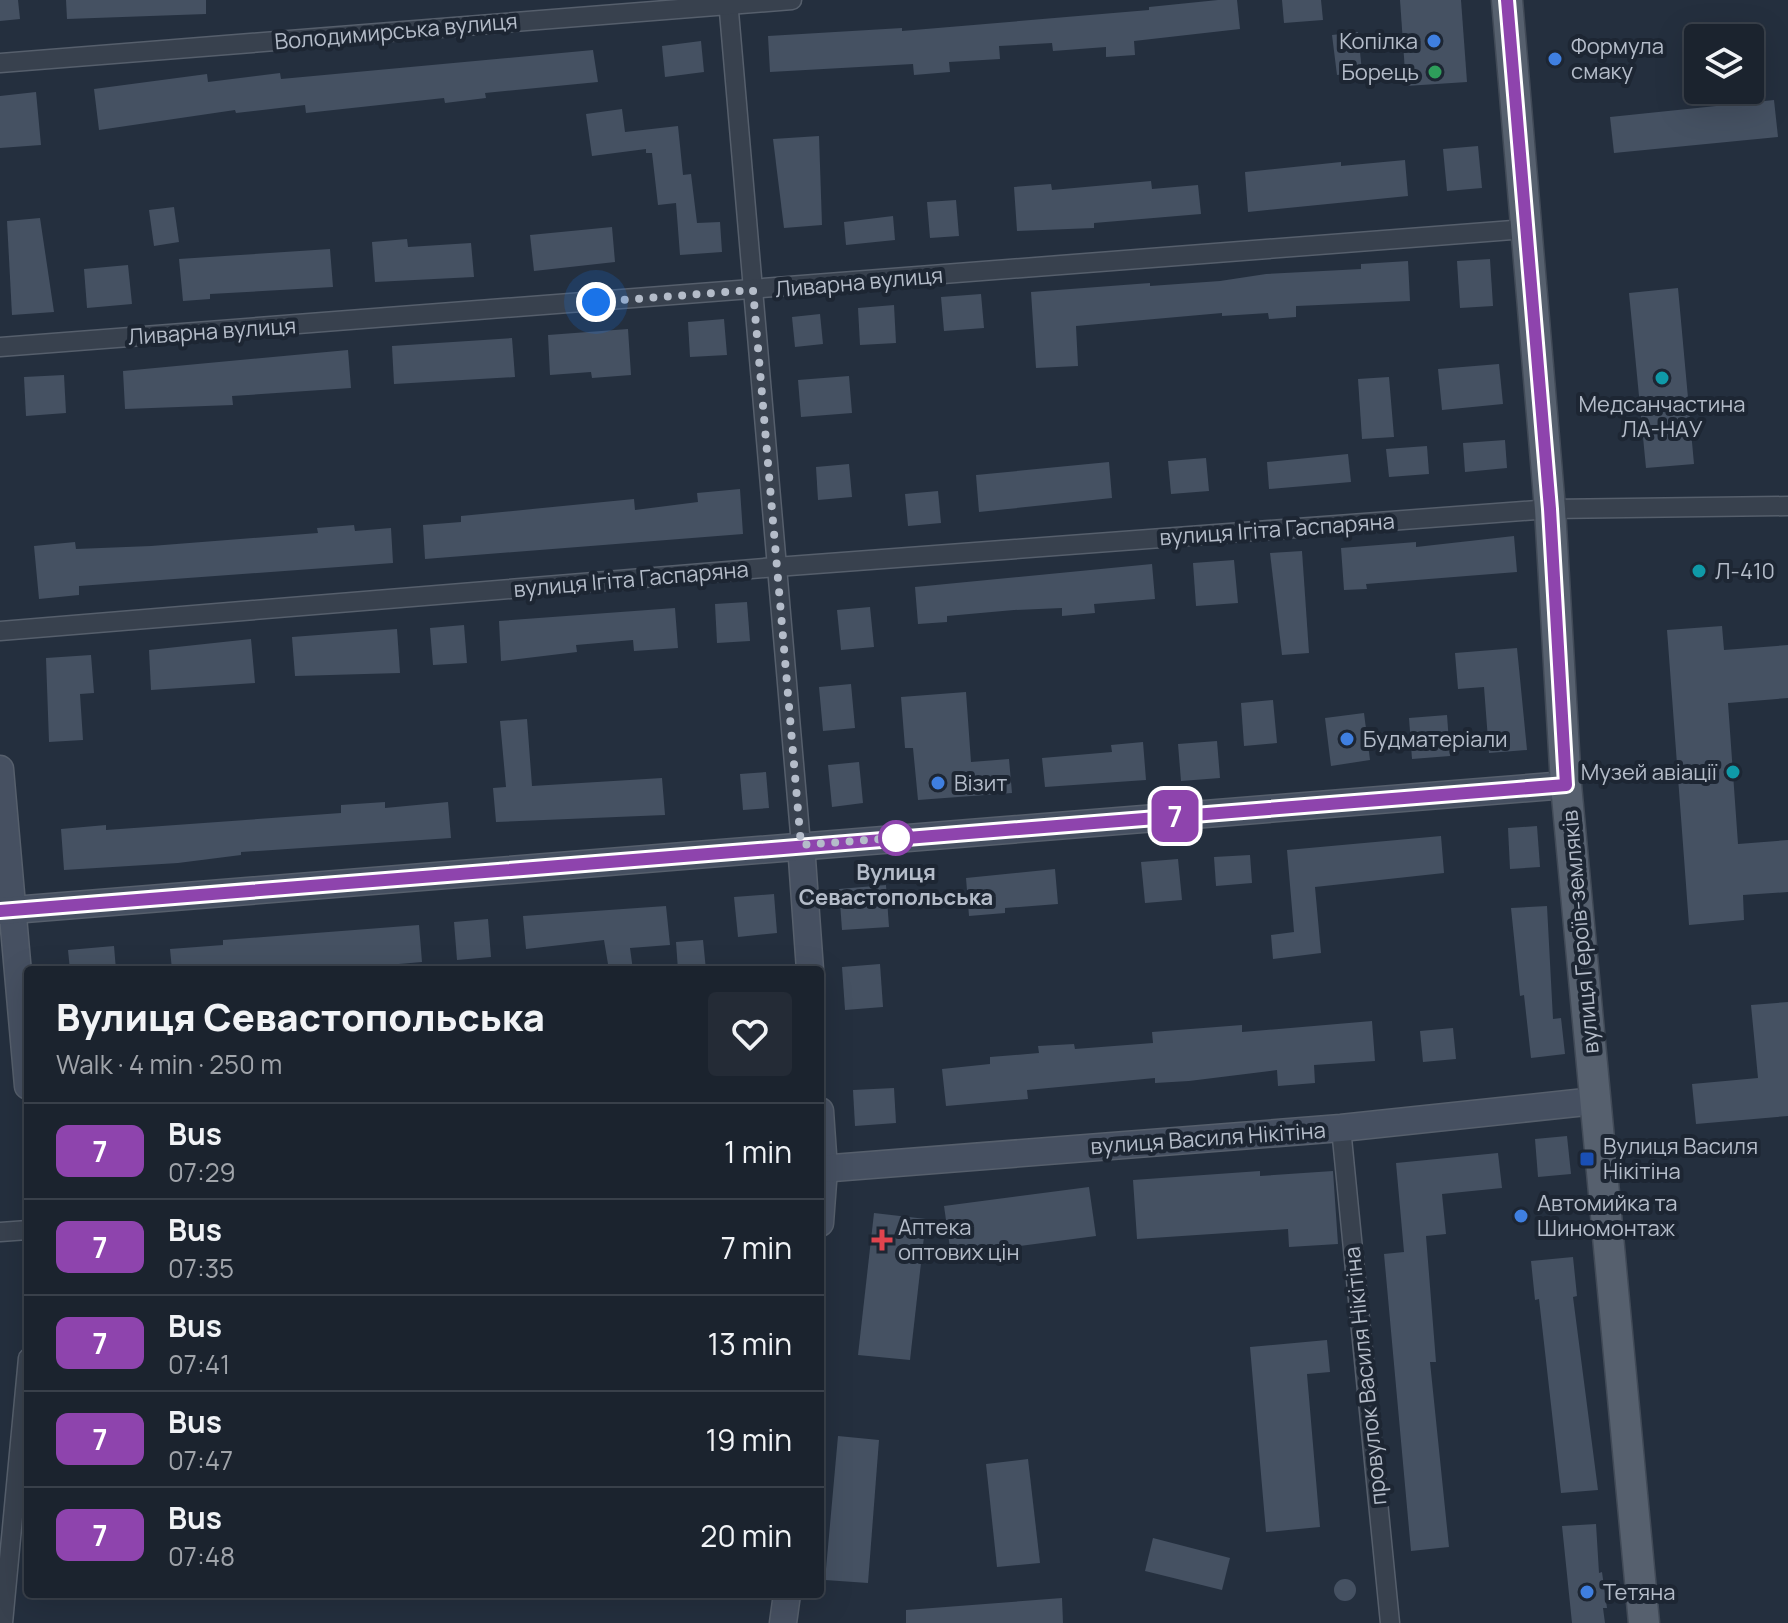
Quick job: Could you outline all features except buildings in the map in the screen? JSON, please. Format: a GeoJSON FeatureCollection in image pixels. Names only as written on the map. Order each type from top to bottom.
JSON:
{"type":"FeatureCollection","features":[{"type":"Feature","properties":{"kind":"main road","name":"вулиця Героїв-земляків"},"geometry":{"type":"LineString","coordinates":[[1507,0],[1550,509],[1566,785],[1644,1623]]}},
{"type":"Feature","properties":{"kind":"main road"},"geometry":{"type":"LineString","coordinates":[[0,769],[6,911],[24,1054]]}},
{"type":"Feature","properties":{"kind":"main road"},"geometry":{"type":"LineString","coordinates":[[6,911],[1566,785]]}},
{"type":"Feature","properties":{"kind":"main road"},"geometry":{"type":"LineString","coordinates":[[801,845],[810,966]]}},
{"type":"Feature","properties":{"kind":"main road","name":"вулиця Василя Нікітіна"},"geometry":{"type":"LineString","coordinates":[[824,1169],[1341,1128],[1595,1101]]}},
{"type":"Feature","properties":{"kind":"main road"},"geometry":{"type":"LineString","coordinates":[[783,1623],[786,1598]]}},
{"type":"Feature","properties":{"kind":"street","name":"Володимирська вулиця"},"geometry":{"type":"LineString","coordinates":[[0,63],[728,2],[792,0]]}},
{"type":"Feature","properties":{"kind":"street"},"geometry":{"type":"LineString","coordinates":[[728,2],[801,845]]}},
{"type":"Feature","properties":{"kind":"street","name":"Ливарна вулиця"},"geometry":{"type":"LineString","coordinates":[[0,347],[1526,229]]}},
{"type":"Feature","properties":{"kind":"street","name":"вулиця Ігіта Гаспаряна"},"geometry":{"type":"LineString","coordinates":[[0,631],[776,567],[1550,509],[1788,506]]}},
{"type":"Feature","properties":{"kind":"street","name":"провулок Василя Нікітіна"},"geometry":{"type":"LineString","coordinates":[[1341,1128],[1390,1623]]}},
{"type":"Feature","properties":{"kind":"street"},"geometry":{"type":"LineString","coordinates":[[0,1232],[24,1230]]}},
{"type":"Feature","properties":{"kind":"street"},"geometry":{"type":"LineString","coordinates":[[3,1623],[24,1400]]}},
{"type":"Feature","properties":{"kind":"bus line","name":"7"},"geometry":{"type":"LineString","coordinates":[[0,911],[1566,785],[1550,509],[1507,0]]}},
{"type":"Feature","properties":{"kind":"place","name":"Копілка"},"geometry":{"type":"Point","coordinates":[1434,41]}},
{"type":"Feature","properties":{"kind":"place","name":"Формула смаку"},"geometry":{"type":"Point","coordinates":[1555,59]}},
{"type":"Feature","properties":{"kind":"place","name":"Борець"},"geometry":{"type":"Point","coordinates":[1435,72]}},
{"type":"Feature","properties":{"kind":"place","name":"Медсанчастина ЛА-НАУ"},"geometry":{"type":"Point","coordinates":[1662,378]}},
{"type":"Feature","properties":{"kind":"place","name":"Л-410"},"geometry":{"type":"Point","coordinates":[1699,571]}},
{"type":"Feature","properties":{"kind":"place","name":"Будматеріали"},"geometry":{"type":"Point","coordinates":[1347,739]}},
{"type":"Feature","properties":{"kind":"place","name":"Музей авіації"},"geometry":{"type":"Point","coordinates":[1733,772]}},
{"type":"Feature","properties":{"kind":"place","name":"Візит"},"geometry":{"type":"Point","coordinates":[938,783]}},
{"type":"Feature","properties":{"kind":"place","name":"Вулиця Севастопольська"},"geometry":{"type":"Point","coordinates":[896,838]}},
{"type":"Feature","properties":{"kind":"place","name":"Вулиця Василя Нікітіна"},"geometry":{"type":"Point","coordinates":[1587,1159]}},
{"type":"Feature","properties":{"kind":"place","name":"Автомийка та Шиномонтаж"},"geometry":{"type":"Point","coordinates":[1521,1216]}},
{"type":"Feature","properties":{"kind":"place","name":"Аптека оптових цін"},"geometry":{"type":"Point","coordinates":[882,1240]}},
{"type":"Feature","properties":{"kind":"place","name":"Тетяна"},"geometry":{"type":"Point","coordinates":[1587,1592]}},
{"type":"Feature","properties":{"kind":"route"},"geometry":{"type":"LineString","coordinates":[[596,302],[753,290],[801,845],[896,838]]}}]}
